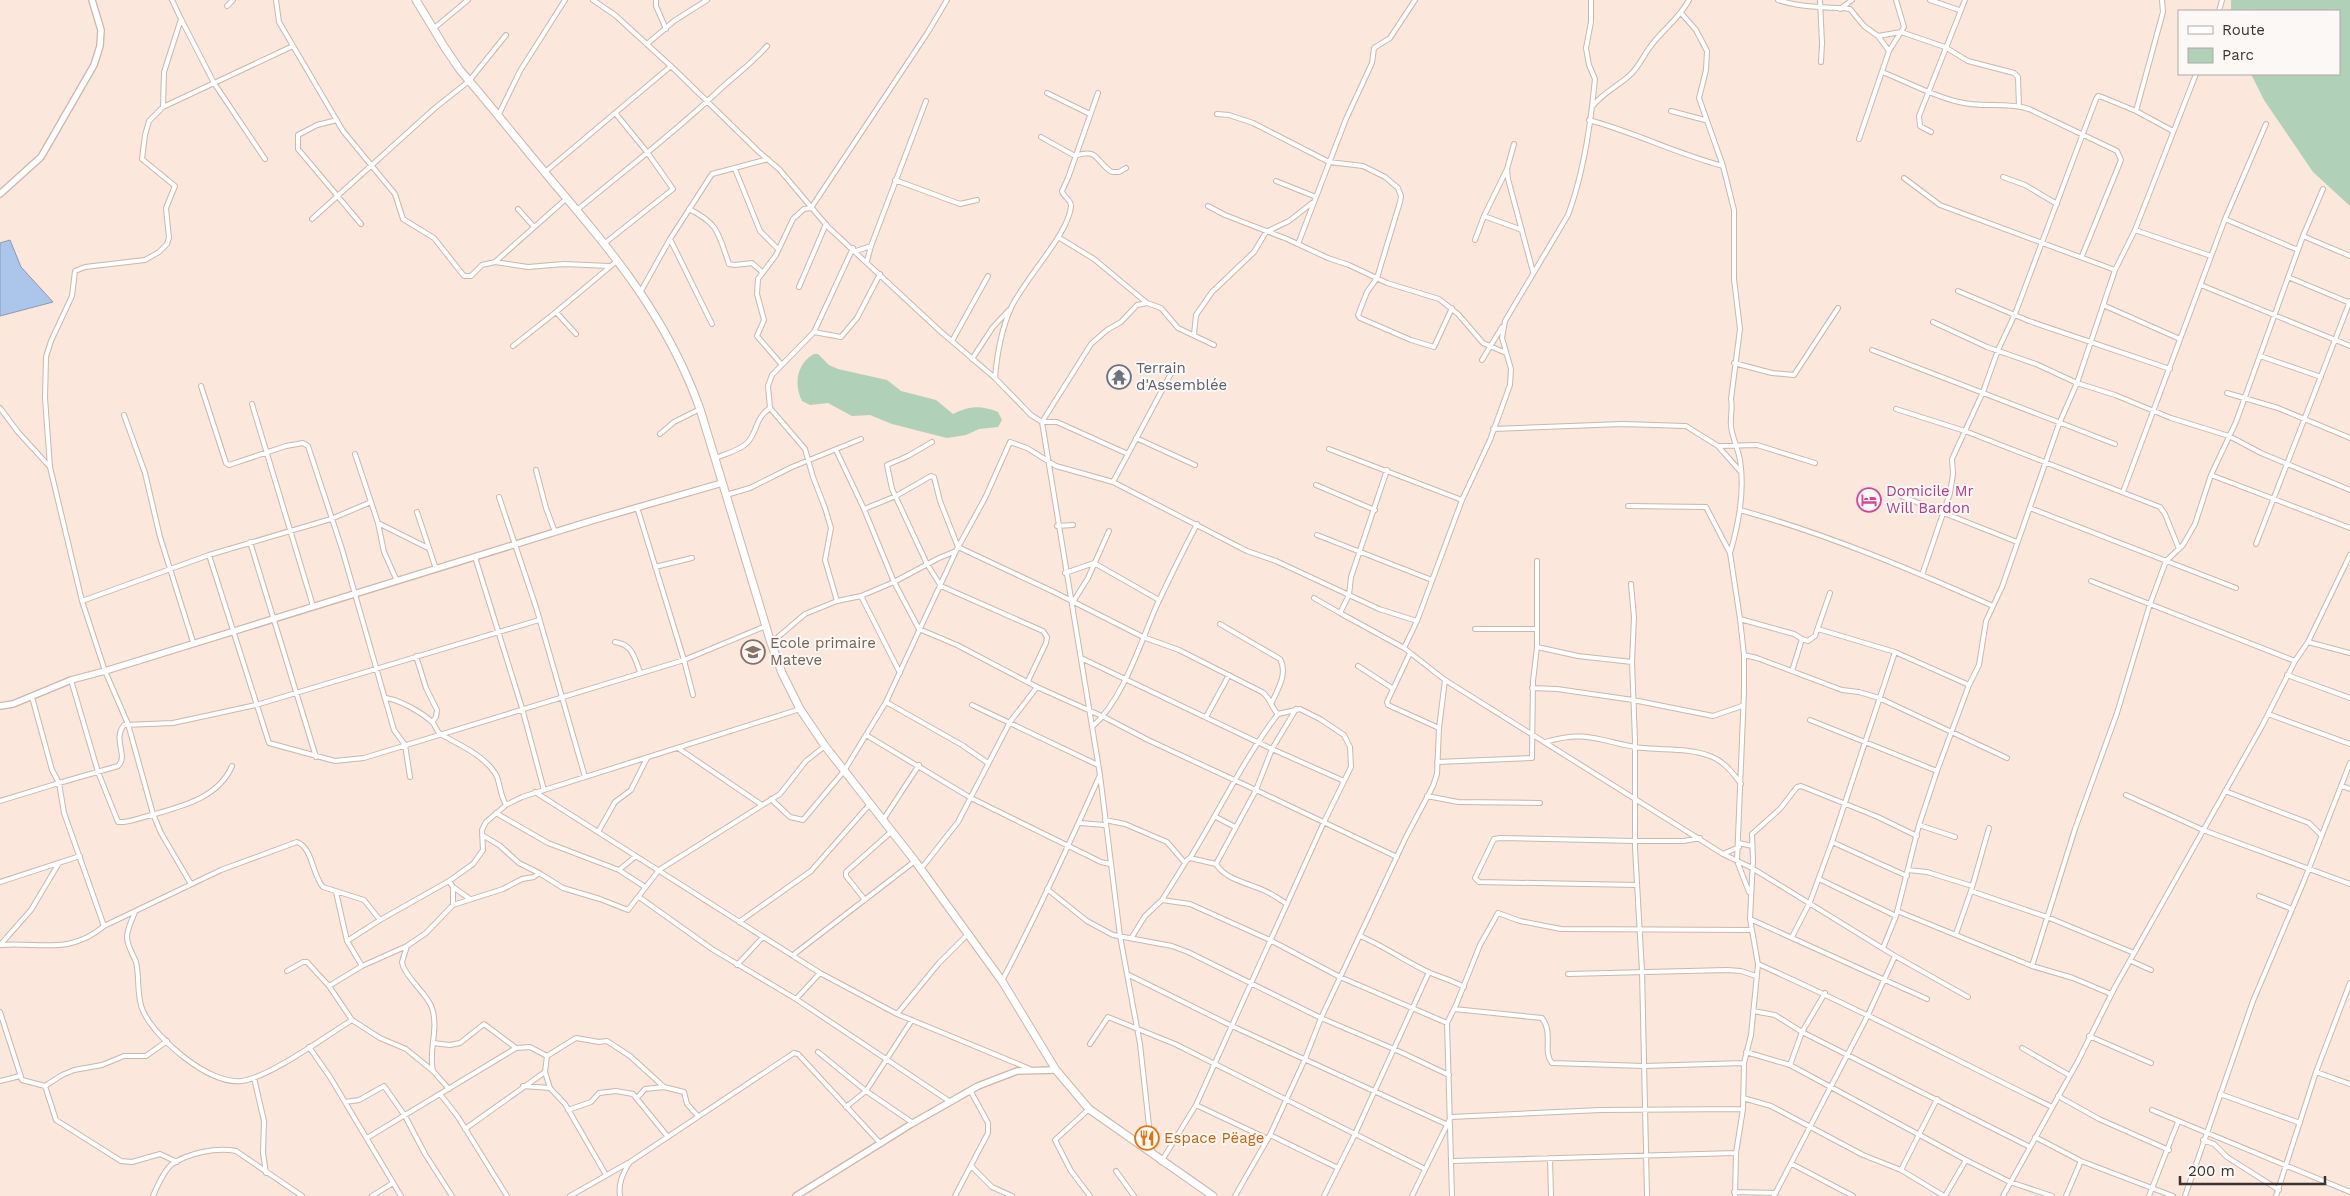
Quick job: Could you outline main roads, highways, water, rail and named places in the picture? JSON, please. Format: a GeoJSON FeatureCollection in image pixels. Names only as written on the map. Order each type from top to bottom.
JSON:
{"type":"FeatureCollection","features":[{"type":"Feature","properties":{"kind":"highway"},"geometry":{"type":"LineString","coordinates":[[416,0],[433,29],[469,81],[618,260],[641,291],[670,342],[700,409],[771,643],[782,673],[800,709],[825,746],[915,861],[1002,981],[1056,1070],[1089,1109],[1213,1196]]}},
{"type":"Feature","properties":{"kind":"water"},"geometry":{"type":"Polygon","coordinates":[[[10,240],[21,267],[53,302],[0,316],[0,243],[10,240]]]}},
{"type":"Feature","properties":{"kind":"place","name":"Terrain d'Assemblée"},"geometry":{"type":"Point","coordinates":[1119,377]}},
{"type":"Feature","properties":{"kind":"place","name":"Domicile Mr Will Bardon"},"geometry":{"type":"Point","coordinates":[1869,500]}},
{"type":"Feature","properties":{"kind":"place","name":"Ecole primaire Mateve"},"geometry":{"type":"Point","coordinates":[753,652]}},
{"type":"Feature","properties":{"kind":"place","name":"Espace Pëage"},"geometry":{"type":"Point","coordinates":[1147,1138]}}]}
